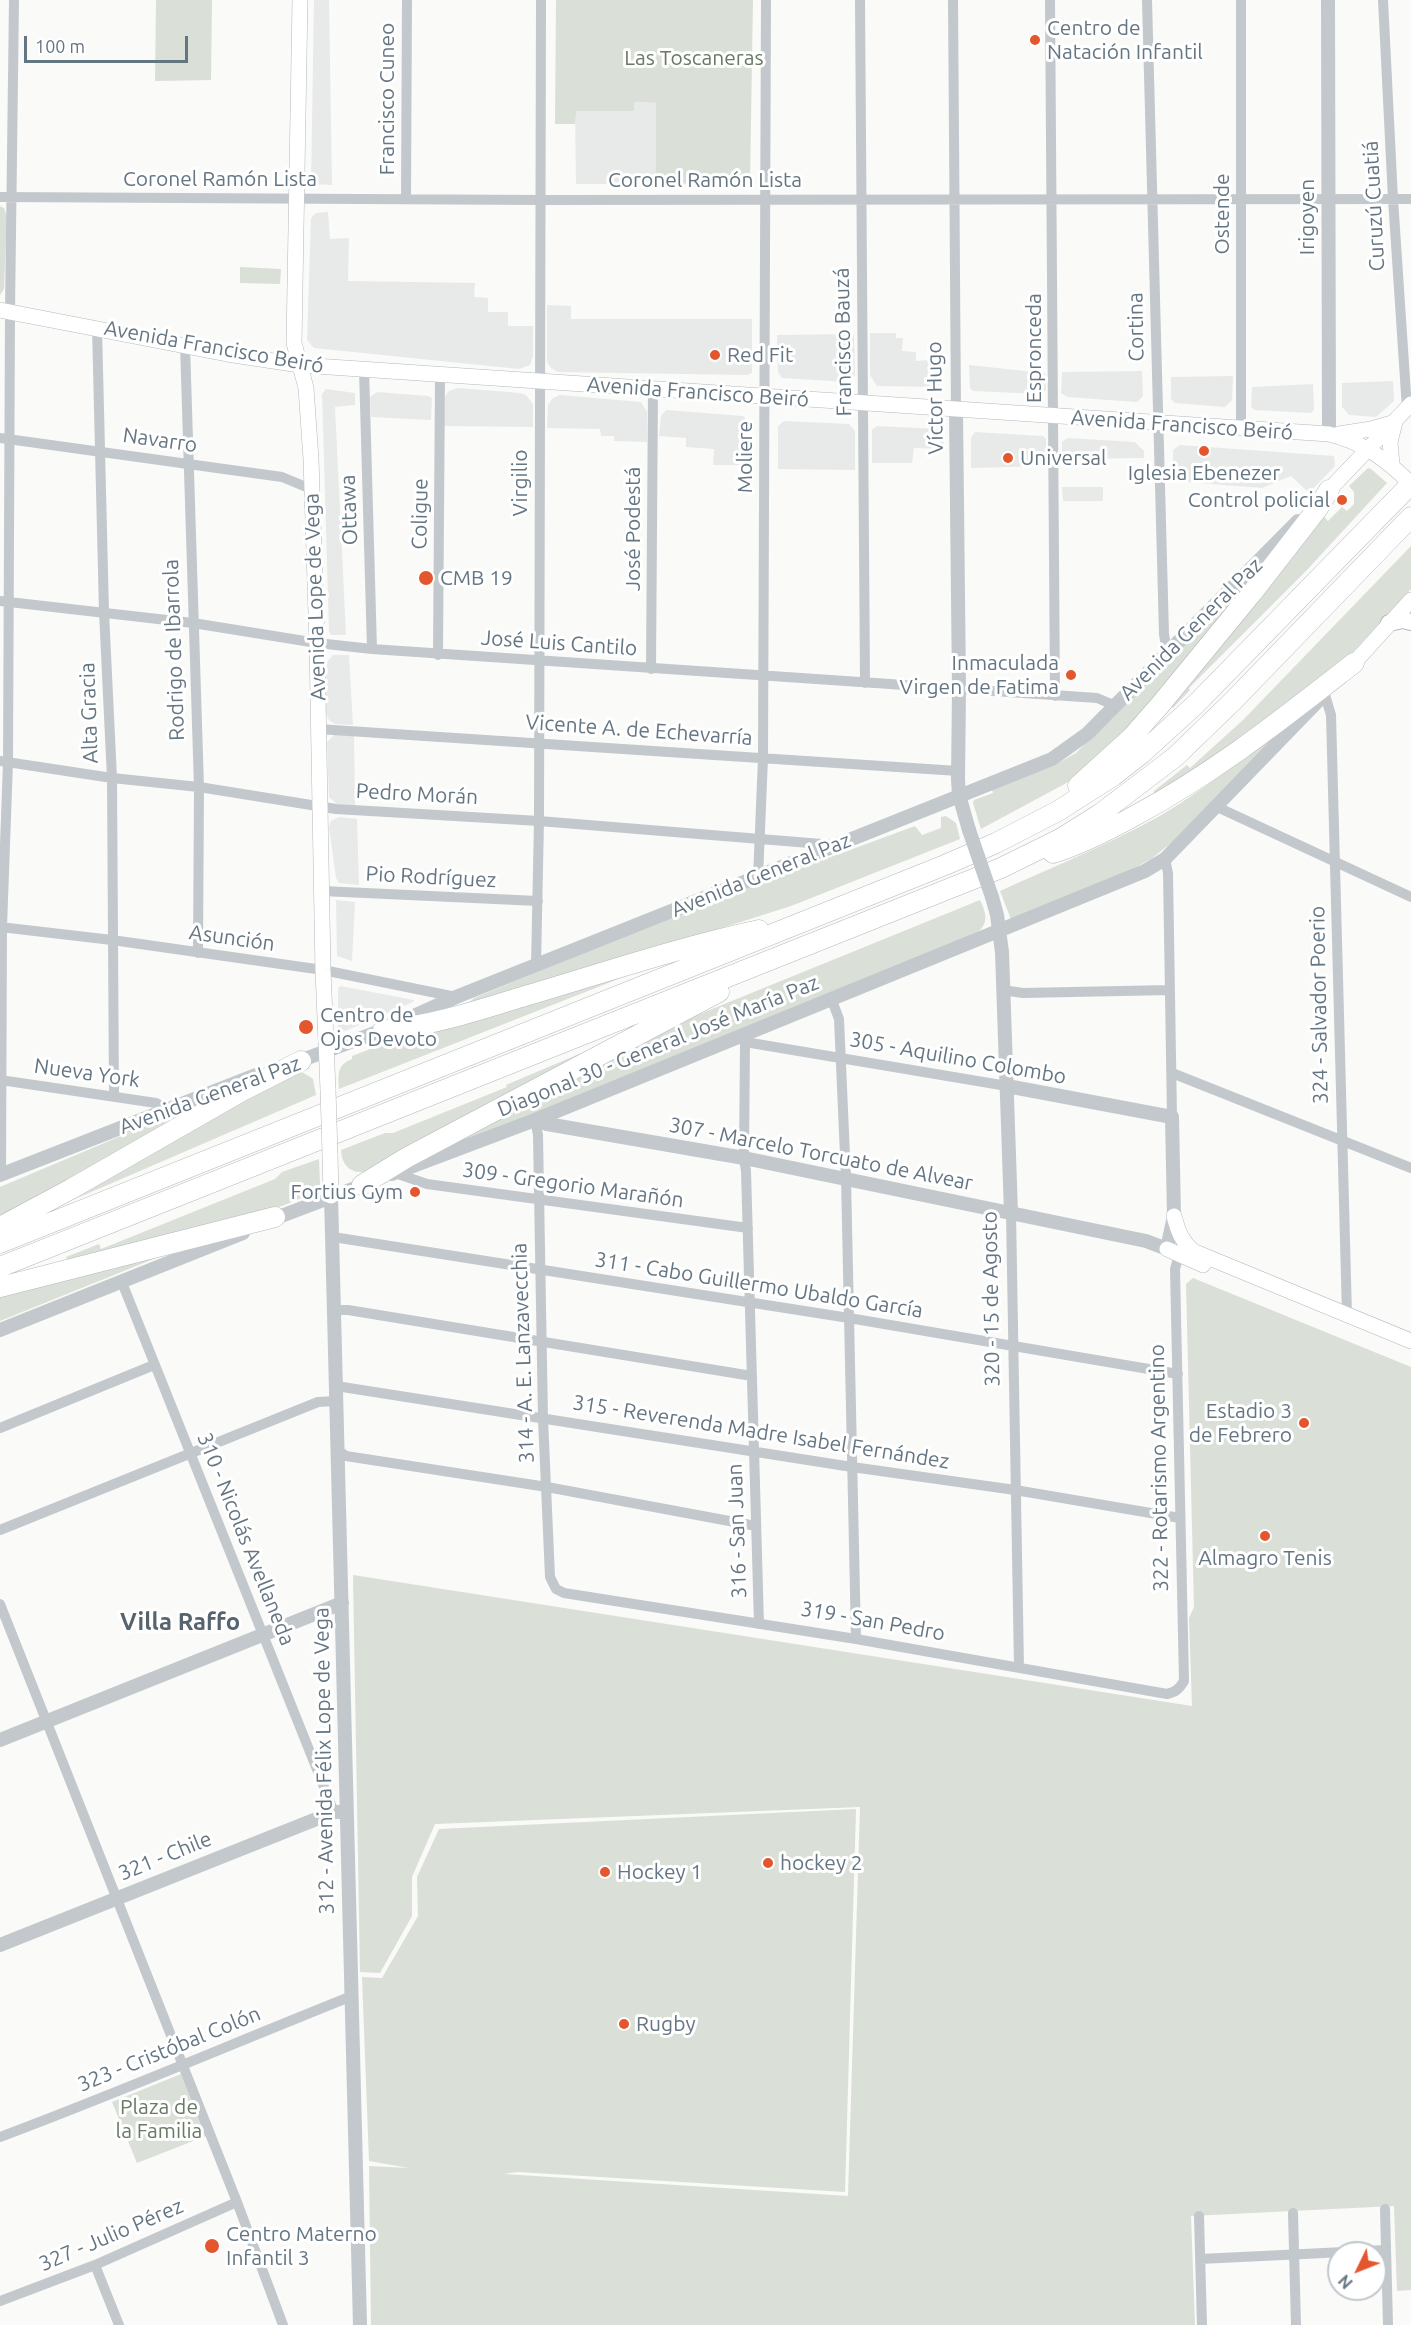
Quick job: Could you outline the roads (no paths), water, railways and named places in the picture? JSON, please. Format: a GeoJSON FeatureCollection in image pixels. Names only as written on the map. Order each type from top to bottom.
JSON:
{"type":"FeatureCollection","features":[{"type":"Feature","properties":{"kind":"highway"},"geometry":{"type":"LineString","coordinates":[[0,1244],[811,919],[966,856],[1036,824],[1113,776],[1167,732],[1403,476]]}},
{"type":"Feature","properties":{"kind":"highway"},"geometry":{"type":"LineString","coordinates":[[1036,824],[1109,759],[1160,705],[1318,508],[1329,490]]}},
{"type":"Feature","properties":{"kind":"highway"},"geometry":{"type":"LineString","coordinates":[[0,1268],[1001,868],[1060,838],[1100,814],[1175,757],[1233,701],[1411,517]]}},
{"type":"Feature","properties":{"kind":"highway"},"geometry":{"type":"LineString","coordinates":[[1001,868],[1066,849],[1113,828],[1166,799],[1217,768],[1354,663]]}},
{"type":"Feature","properties":{"kind":"highway"},"geometry":{"type":"LineString","coordinates":[[383,1030],[411,1028],[487,1008],[707,941],[811,919]]}},
{"type":"Feature","properties":{"kind":"highway"},"geometry":{"type":"LineString","coordinates":[[362,1185],[406,1158],[787,954]]}},
{"type":"Feature","properties":{"kind":"highway"},"geometry":{"type":"LineString","coordinates":[[0,1227],[242,1091],[302,1061]]}},
{"type":"Feature","properties":{"kind":"highway"},"geometry":{"type":"LineString","coordinates":[[0,1287],[275,1217]]}},
{"type":"Feature","properties":{"kind":"main road","name":"Avenida Lope de Vega"},"geometry":{"type":"LineString","coordinates":[[300,0],[294,343],[306,388],[311,489],[331,1196]]}},
{"type":"Feature","properties":{"kind":"main road","name":"Avenida Francisco Beiró"},"geometry":{"type":"LineString","coordinates":[[5,311],[300,365],[1329,434],[1368,448],[1403,476]]}},
{"type":"Feature","properties":{"kind":"main road"},"geometry":{"type":"LineString","coordinates":[[1329,434],[1361,431],[1402,414]]}},
{"type":"Feature","properties":{"kind":"main road"},"geometry":{"type":"LineString","coordinates":[[1402,414],[1390,442],[1403,476]]}},
{"type":"Feature","properties":{"kind":"main road","name":"Avenida General Paz"},"geometry":{"type":"LineString","coordinates":[[1329,490],[1402,414]]}},
{"type":"Feature","properties":{"kind":"main road"},"geometry":{"type":"LineString","coordinates":[[1354,663],[1411,600]]}},
{"type":"Feature","properties":{"kind":"main road"},"geometry":{"type":"LineString","coordinates":[[1389,623],[1403,620],[1411,622]]}},
{"type":"Feature","properties":{"kind":"main road"},"geometry":{"type":"LineString","coordinates":[[1174,1216],[1184,1243],[1195,1252],[1411,1341]]}},
{"type":"Feature","properties":{"kind":"main road"},"geometry":{"type":"LineString","coordinates":[[1173,1252],[1411,1352]]}},
{"type":"Feature","properties":{"kind":"street"},"geometry":{"type":"LineString","coordinates":[[1,1175],[5,311],[12,196],[14,0]]}},
{"type":"Feature","properties":{"kind":"street","name":"Francisco Cuneo"},"geometry":{"type":"LineString","coordinates":[[406,198],[407,0]]}},
{"type":"Feature","properties":{"kind":"street","name":"Virgilio"},"geometry":{"type":"LineString","coordinates":[[536,965],[540,662],[541,0]]}},
{"type":"Feature","properties":{"kind":"street","name":"Moliere"},"geometry":{"type":"LineString","coordinates":[[758,878],[764,676],[766,0]]}},
{"type":"Feature","properties":{"kind":"street","name":"Francisco Bauzá"},"geometry":{"type":"LineString","coordinates":[[860,0],[865,683]]}},
{"type":"Feature","properties":{"kind":"street","name":"Víctor Hugo"},"geometry":{"type":"LineString","coordinates":[[953,0],[960,689],[958,771],[959,795],[969,830]]}},
{"type":"Feature","properties":{"kind":"street","name":"Espronceda"},"geometry":{"type":"LineString","coordinates":[[1050,0],[1055,417],[1055,696]]}},
{"type":"Feature","properties":{"kind":"street","name":"Cortina"},"geometry":{"type":"LineString","coordinates":[[1147,0],[1157,422],[1164,633],[1167,653]]}},
{"type":"Feature","properties":{"kind":"street","name":"Ostende"},"geometry":{"type":"LineString","coordinates":[[1241,0],[1241,428]]}},
{"type":"Feature","properties":{"kind":"street","name":"Irigoyen"},"geometry":{"type":"LineString","coordinates":[[1328,0],[1329,434]]}},
{"type":"Feature","properties":{"kind":"street","name":"Curuzú Cuatiá"},"geometry":{"type":"LineString","coordinates":[[1383,0],[1402,414]]}},
{"type":"Feature","properties":{"kind":"street","name":"Coronel Ramón Lista"},"geometry":{"type":"LineString","coordinates":[[0,197],[297,200],[406,198],[1328,200],[1411,198]]}},
{"type":"Feature","properties":{"kind":"street","name":"Alta Gracia"},"geometry":{"type":"LineString","coordinates":[[97,328],[102,451],[104,612],[112,778],[114,1097]]}},
{"type":"Feature","properties":{"kind":"street","name":"Rodrigo de Ibarrola"},"geometry":{"type":"LineString","coordinates":[[185,345],[199,787],[198,953]]}},
{"type":"Feature","properties":{"kind":"street","name":"Ottawa"},"geometry":{"type":"LineString","coordinates":[[364,369],[372,649]]}},
{"type":"Feature","properties":{"kind":"street","name":"Coligue"},"geometry":{"type":"LineString","coordinates":[[438,655],[440,375]]}},
{"type":"Feature","properties":{"kind":"street","name":"José Podestá"},"geometry":{"type":"LineString","coordinates":[[651,669],[653,389]]}},
{"type":"Feature","properties":{"kind":"street","name":"Navarro"},"geometry":{"type":"LineString","coordinates":[[5,439],[282,477],[311,489]]}},
{"type":"Feature","properties":{"kind":"street","name":"Avenida General Paz"},"geometry":{"type":"LineString","coordinates":[[1,1175],[257,1075],[302,1061],[383,1030],[456,997],[758,878],[1065,752],[1088,734],[1329,490]]}},
{"type":"Feature","properties":{"kind":"street","name":"José Luis Cantilo"},"geometry":{"type":"LineString","coordinates":[[5,601],[193,623],[317,643],[372,649],[1097,698],[1116,706]]}},
{"type":"Feature","properties":{"kind":"street","name":"Diagonal 30 - General José María Paz"},"geometry":{"type":"LineString","coordinates":[[0,1329],[249,1231],[275,1217],[536,1120],[742,1038],[831,998],[1132,878],[1165,859],[1354,663]]}},
{"type":"Feature","properties":{"kind":"street","name":"324 - Salvador Poerio"},"geometry":{"type":"LineString","coordinates":[[1325,695],[1331,715],[1347,1315]]}},
{"type":"Feature","properties":{"kind":"street","name":"Vicente A. de Echevarría"},"geometry":{"type":"LineString","coordinates":[[318,729],[958,771]]}},
{"type":"Feature","properties":{"kind":"street","name":"Pedro Morán"},"geometry":{"type":"LineString","coordinates":[[4,762],[112,778],[199,787],[336,809],[539,820],[834,845]]}},
{"type":"Feature","properties":{"kind":"street"},"geometry":{"type":"LineString","coordinates":[[1215,806],[1411,897]]}},
{"type":"Feature","properties":{"kind":"street","name":"320 - 15 de Agosto"},"geometry":{"type":"LineString","coordinates":[[969,830],[992,897],[999,930],[1011,1213],[1019,1668]]}},
{"type":"Feature","properties":{"kind":"street","name":"322 - Rotarismo Argentino"},"geometry":{"type":"LineString","coordinates":[[1165,859],[1168,873],[1173,1252],[1178,1374],[1184,1681]]}},
{"type":"Feature","properties":{"kind":"street","name":"Pio Rodríguez"},"geometry":{"type":"LineString","coordinates":[[322,891],[538,901]]}},
{"type":"Feature","properties":{"kind":"street","name":"Asunción"},"geometry":{"type":"LineString","coordinates":[[1,927],[112,940],[323,970],[456,997]]}},
{"type":"Feature","properties":{"kind":"street"},"geometry":{"type":"LineString","coordinates":[[1002,990],[1023,993],[1170,990]]}},
{"type":"Feature","properties":{"kind":"street"},"geometry":{"type":"LineString","coordinates":[[831,998],[839,1018],[846,1178],[856,1640]]}},
{"type":"Feature","properties":{"kind":"street","name":"305 - Aquilino Colombo"},"geometry":{"type":"LineString","coordinates":[[742,1038],[840,1058],[1172,1117]]}},
{"type":"Feature","properties":{"kind":"street","name":"316 - San Juan"},"geometry":{"type":"LineString","coordinates":[[742,1038],[759,1624]]}},
{"type":"Feature","properties":{"kind":"street"},"geometry":{"type":"LineString","coordinates":[[1172,1073],[1411,1168]]}},
{"type":"Feature","properties":{"kind":"street","name":"Nueva York"},"geometry":{"type":"LineString","coordinates":[[1,1080],[156,1103],[168,1109]]}},
{"type":"Feature","properties":{"kind":"street","name":"307 - Marcelo Torcuato de Alvear"},"geometry":{"type":"LineString","coordinates":[[536,1120],[846,1178],[1146,1241],[1173,1252]]}},
{"type":"Feature","properties":{"kind":"street","name":"314 - A. E. Lanzavecchia"},"geometry":{"type":"LineString","coordinates":[[536,1120],[543,1419],[549,1577],[552,1584]]}},
{"type":"Feature","properties":{"kind":"street","name":"309 - Gregorio Marañón"},"geometry":{"type":"LineString","coordinates":[[395,1173],[427,1184],[748,1228]]}},
{"type":"Feature","properties":{"kind":"street","name":"312 - Avenida Félix Lope de Vega"},"geometry":{"type":"LineString","coordinates":[[331,1196],[342,1603],[340,1812],[352,1996],[360,2325]]}},
{"type":"Feature","properties":{"kind":"street","name":"311 - Cabo Guillermo Ubaldo García"},"geometry":{"type":"LineString","coordinates":[[333,1237],[849,1318],[1178,1374]]}},
{"type":"Feature","properties":{"kind":"street","name":"310 - Nicolás Avellaneda"},"geometry":{"type":"LineString","coordinates":[[121,1280],[189,1453],[340,1812]]}},
{"type":"Feature","properties":{"kind":"street"},"geometry":{"type":"LineString","coordinates":[[334,1310],[348,1310],[752,1376]]}},
{"type":"Feature","properties":{"kind":"street"},"geometry":{"type":"LineString","coordinates":[[0,1428],[154,1365]]}},
{"type":"Feature","properties":{"kind":"street","name":"315 - Reverenda Madre Isabel Fernández"},"geometry":{"type":"LineString","coordinates":[[336,1386],[852,1467],[1015,1490],[1180,1518]]}},
{"type":"Feature","properties":{"kind":"street"},"geometry":{"type":"LineString","coordinates":[[0,1530],[318,1402],[336,1401]]}},
{"type":"Feature","properties":{"kind":"street"},"geometry":{"type":"LineString","coordinates":[[338,1450],[346,1456],[547,1487],[756,1526]]}},
{"type":"Feature","properties":{"kind":"street","name":"319 - San Pedro"},"geometry":{"type":"LineString","coordinates":[[552,1584],[564,1593],[856,1640],[1167,1694],[1179,1689],[1184,1681]]}},
{"type":"Feature","properties":{"kind":"street"},"geometry":{"type":"LineString","coordinates":[[0,1740],[342,1603]]}},
{"type":"Feature","properties":{"kind":"street"},"geometry":{"type":"LineString","coordinates":[[0,1604],[237,2202],[283,2325]]}},
{"type":"Feature","properties":{"kind":"street","name":"321 - Chile"},"geometry":{"type":"LineString","coordinates":[[0,1945],[340,1812]]}},
{"type":"Feature","properties":{"kind":"street","name":"323 - Cristóbal Colón"},"geometry":{"type":"LineString","coordinates":[[0,2137],[109,2096],[182,2064],[352,1996]]}},
{"type":"Feature","properties":{"kind":"street","name":"327 - Julio Pérez"},"geometry":{"type":"LineString","coordinates":[[0,2301],[95,2265],[237,2202]]}},
{"type":"Feature","properties":{"kind":"street"},"geometry":{"type":"LineString","coordinates":[[1385,2209],[1386,2241]]}},
{"type":"Feature","properties":{"kind":"street"},"geometry":{"type":"LineString","coordinates":[[1293,2212],[1296,2325]]}},
{"type":"Feature","properties":{"kind":"street"},"geometry":{"type":"LineString","coordinates":[[1199,2216],[1202,2325]]}},
{"type":"Feature","properties":{"kind":"street"},"geometry":{"type":"LineString","coordinates":[[1200,2259],[1327,2253]]}},
{"type":"Feature","properties":{"kind":"street"},"geometry":{"type":"LineString","coordinates":[[95,2265],[119,2325]]}},
{"type":"Feature","properties":{"kind":"street"},"geometry":{"type":"LineString","coordinates":[[1387,2288],[1388,2325]]}},
{"type":"Feature","properties":{"kind":"place","name":"Centro de Natación Infantil"},"geometry":{"type":"Point","coordinates":[1035,40]}},
{"type":"Feature","properties":{"kind":"place","name":"Red Fit"},"geometry":{"type":"Point","coordinates":[715,355]}},
{"type":"Feature","properties":{"kind":"place","name":"Iglesia Ebenezer"},"geometry":{"type":"Point","coordinates":[1204,451]}},
{"type":"Feature","properties":{"kind":"place","name":"Universal"},"geometry":{"type":"Point","coordinates":[1008,458]}},
{"type":"Feature","properties":{"kind":"place","name":"Control policial"},"geometry":{"type":"Point","coordinates":[1342,500]}},
{"type":"Feature","properties":{"kind":"place","name":"CMB 19"},"geometry":{"type":"Point","coordinates":[426,578]}},
{"type":"Feature","properties":{"kind":"place","name":"Inmaculada Virgen de Fatima"},"geometry":{"type":"Point","coordinates":[1071,675]}},
{"type":"Feature","properties":{"kind":"place","name":"Centro de Ojos Devoto"},"geometry":{"type":"Point","coordinates":[306,1027]}},
{"type":"Feature","properties":{"kind":"place","name":"Fortius Gym"},"geometry":{"type":"Point","coordinates":[415,1192]}},
{"type":"Feature","properties":{"kind":"place","name":"Estadio 3 de Febrero"},"geometry":{"type":"Point","coordinates":[1304,1423]}},
{"type":"Feature","properties":{"kind":"place","name":"Almagro Tenis"},"geometry":{"type":"Point","coordinates":[1265,1536]}},
{"type":"Feature","properties":{"kind":"place","name":"hockey 2"},"geometry":{"type":"Point","coordinates":[768,1863]}},
{"type":"Feature","properties":{"kind":"place","name":"Hockey 1"},"geometry":{"type":"Point","coordinates":[605,1872]}},
{"type":"Feature","properties":{"kind":"place","name":"Rugby"},"geometry":{"type":"Point","coordinates":[624,2024]}},
{"type":"Feature","properties":{"kind":"place","name":"Centro Materno Infantil 3"},"geometry":{"type":"Point","coordinates":[212,2246]}},
{"type":"Feature","properties":{"kind":"district","name":"Villa Raffo"},"geometry":{"type":"Point","coordinates":[180,1622]}},
{"type":"Feature","properties":{"kind":"park label","name":"Las Toscaneras"},"geometry":{"type":"Point","coordinates":[694,58]}},
{"type":"Feature","properties":{"kind":"park label","name":"Plaza de la Familia"},"geometry":{"type":"Point","coordinates":[159,2119]}}]}
